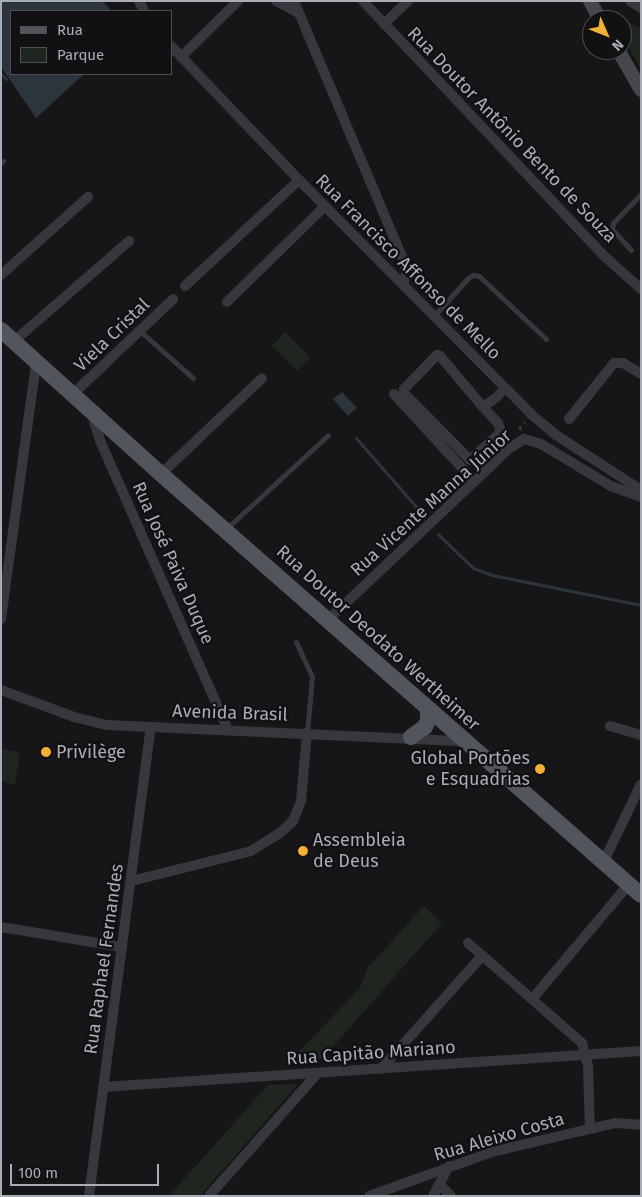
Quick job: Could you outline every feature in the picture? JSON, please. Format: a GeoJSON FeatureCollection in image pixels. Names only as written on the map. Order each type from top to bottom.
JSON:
{"type":"FeatureCollection","features":[{"type":"Feature","properties":{"kind":"main road"},"geometry":{"type":"LineString","coordinates":[[624,60],[641,90]]}},
{"type":"Feature","properties":{"kind":"main road","name":"Rua Doutor Deodato Wertheimer"},"geometry":{"type":"LineString","coordinates":[[1,330],[7,341],[73,394],[161,474],[329,619],[463,741],[635,889]]}},
{"type":"Feature","properties":{"kind":"main road"},"geometry":{"type":"LineString","coordinates":[[411,737],[425,726],[428,720],[428,708]]}},
{"type":"Feature","properties":{"kind":"street"},"geometry":{"type":"LineString","coordinates":[[181,57],[238,1]]}},
{"type":"Feature","properties":{"kind":"street"},"geometry":{"type":"LineString","coordinates":[[276,1],[299,13]]}},
{"type":"Feature","properties":{"kind":"street"},"geometry":{"type":"LineString","coordinates":[[294,1],[405,264],[406,274],[403,285]]}},
{"type":"Feature","properties":{"kind":"street","name":"Rua Doutor Antônio Bento de Souza"},"geometry":{"type":"LineString","coordinates":[[362,1],[602,254],[641,290]]}},
{"type":"Feature","properties":{"kind":"street"},"geometry":{"type":"LineString","coordinates":[[384,24],[408,1]]}},
{"type":"Feature","properties":{"kind":"street"},"geometry":{"type":"LineString","coordinates":[[630,1],[641,8]]}},
{"type":"Feature","properties":{"kind":"street","name":"Rua Francisco Affonso de Mello"},"geometry":{"type":"LineString","coordinates":[[172,47],[299,180],[532,415],[556,435],[641,490]]}},
{"type":"Feature","properties":{"kind":"street"},"geometry":{"type":"LineString","coordinates":[[185,286],[299,180]]}},
{"type":"Feature","properties":{"kind":"street"},"geometry":{"type":"LineString","coordinates":[[1,275],[88,197]]}},
{"type":"Feature","properties":{"kind":"street"},"geometry":{"type":"LineString","coordinates":[[227,302],[325,206]]}},
{"type":"Feature","properties":{"kind":"street"},"geometry":{"type":"LineString","coordinates":[[7,341],[129,242]]}},
{"type":"Feature","properties":{"kind":"street","name":"Viela Cristal"},"geometry":{"type":"LineString","coordinates":[[73,394],[173,299]]}},
{"type":"Feature","properties":{"kind":"street"},"geometry":{"type":"LineString","coordinates":[[437,355],[440,356],[483,407],[501,428],[500,432],[470,460],[404,393],[404,389],[437,355]]}},
{"type":"Feature","properties":{"kind":"street"},"geometry":{"type":"LineString","coordinates":[[570,418],[614,362],[619,362],[641,374]]}},
{"type":"Feature","properties":{"kind":"street"},"geometry":{"type":"LineString","coordinates":[[1,619],[36,363]]}},
{"type":"Feature","properties":{"kind":"street"},"geometry":{"type":"LineString","coordinates":[[161,474],[262,378]]}},
{"type":"Feature","properties":{"kind":"street"},"geometry":{"type":"LineString","coordinates":[[483,407],[497,397],[505,388]]}},
{"type":"Feature","properties":{"kind":"street"},"geometry":{"type":"LineString","coordinates":[[394,394],[474,481]]}},
{"type":"Feature","properties":{"kind":"street","name":"Rua José Paiva Duque"},"geometry":{"type":"LineString","coordinates":[[90,409],[101,443],[228,730]]}},
{"type":"Feature","properties":{"kind":"street","name":"Rua Vicente Manna Júnior"},"geometry":{"type":"LineString","coordinates":[[329,619],[474,481],[517,442],[524,439],[533,440],[611,486],[641,497]]}},
{"type":"Feature","properties":{"kind":"street","name":"Avenida Brasil"},"geometry":{"type":"LineString","coordinates":[[1,690],[89,721],[151,727],[307,732],[463,741]]}},
{"type":"Feature","properties":{"kind":"street"},"geometry":{"type":"LineString","coordinates":[[610,726],[641,735]]}},
{"type":"Feature","properties":{"kind":"street","name":"Rua Raphael Fernandes"},"geometry":{"type":"LineString","coordinates":[[89,1196],[151,727]]}},
{"type":"Feature","properties":{"kind":"street"},"geometry":{"type":"LineString","coordinates":[[131,881],[251,851],[280,833],[293,821],[301,801],[307,732]]}},
{"type":"Feature","properties":{"kind":"street"},"geometry":{"type":"LineString","coordinates":[[604,861],[641,784]]}},
{"type":"Feature","properties":{"kind":"street"},"geometry":{"type":"LineString","coordinates":[[533,998],[635,889]]}},
{"type":"Feature","properties":{"kind":"street"},"geometry":{"type":"LineString","coordinates":[[1,927],[122,946]]}},
{"type":"Feature","properties":{"kind":"street"},"geometry":{"type":"LineString","coordinates":[[468,943],[578,1039],[586,1054],[590,1128]]}},
{"type":"Feature","properties":{"kind":"street"},"geometry":{"type":"LineString","coordinates":[[381,1069],[482,956]]}},
{"type":"Feature","properties":{"kind":"street","name":"Rua Capitão Mariano"},"geometry":{"type":"LineString","coordinates":[[103,1087],[641,1051]]}},
{"type":"Feature","properties":{"kind":"street"},"geometry":{"type":"LineString","coordinates":[[209,1196],[317,1074]]}},
{"type":"Feature","properties":{"kind":"street","name":"Rua Aleixo Costa"},"geometry":{"type":"LineString","coordinates":[[369,1196],[492,1152],[615,1123],[641,1125]]}},
{"type":"Feature","properties":{"kind":"street"},"geometry":{"type":"LineString","coordinates":[[433,1196],[449,1166]]}},
{"type":"Feature","properties":{"kind":"street"},"geometry":{"type":"LineString","coordinates":[[439,1184],[451,1196]]}},
{"type":"Feature","properties":{"kind":"lane"},"geometry":{"type":"LineString","coordinates":[[631,250],[612,229],[613,223],[641,194]]}},
{"type":"Feature","properties":{"kind":"lane"},"geometry":{"type":"LineString","coordinates":[[434,317],[468,278],[473,275],[479,276],[546,339]]}},
{"type":"Feature","properties":{"kind":"lane"},"geometry":{"type":"LineString","coordinates":[[140,331],[193,378]]}},
{"type":"Feature","properties":{"kind":"lane"},"geometry":{"type":"LineString","coordinates":[[225,529],[328,435]]}},
{"type":"Feature","properties":{"kind":"lane"},"geometry":{"type":"LineString","coordinates":[[296,642],[312,677],[307,732]]}},
{"type":"Feature","properties":{"kind":"path"},"geometry":{"type":"LineString","coordinates":[[532,415],[519,428],[533,440]]}},
{"type":"Feature","properties":{"kind":"green space"},"geometry":{"type":"Polygon","coordinates":[[[632,24],[641,29],[641,70],[632,53],[632,24]]]}},
{"type":"Feature","properties":{"kind":"green space"},"geometry":{"type":"Polygon","coordinates":[[[285,332],[311,358],[297,371],[272,346],[285,332]]]}},
{"type":"Feature","properties":{"kind":"green space"},"geometry":{"type":"Polygon","coordinates":[[[1,749],[20,752],[15,785],[1,781],[1,749]]]}},
{"type":"Feature","properties":{"kind":"green space"},"geometry":{"type":"Polygon","coordinates":[[[424,906],[442,923],[322,1059],[287,1064],[360,988],[368,967],[424,906]]]}},
{"type":"Feature","properties":{"kind":"green space"},"geometry":{"type":"Polygon","coordinates":[[[298,1084],[200,1196],[169,1196],[268,1085],[298,1084]]]}},
{"type":"Feature","properties":{"kind":"shaded area"},"geometry":{"type":"Polygon","coordinates":[[[1,1],[102,1],[111,10],[10,10],[10,75],[83,75],[36,118],[1,67],[1,1]]]}},
{"type":"Feature","properties":{"kind":"shaded area"},"geometry":{"type":"Polygon","coordinates":[[[342,392],[357,408],[348,416],[333,399],[342,392]]]}},
{"type":"Feature","properties":{"kind":"waterway"},"geometry":{"type":"LineString","coordinates":[[1,74],[6,79]]}},
{"type":"Feature","properties":{"kind":"waterway"},"geometry":{"type":"LineString","coordinates":[[356,438],[420,511]]}},
{"type":"Feature","properties":{"kind":"waterway"},"geometry":{"type":"LineString","coordinates":[[438,534],[473,568],[492,575],[641,605]]}},
{"type":"Feature","properties":{"kind":"place","name":"Privilège"},"geometry":{"type":"Point","coordinates":[46,752]}},
{"type":"Feature","properties":{"kind":"place","name":"Global Portões e Esquadrias"},"geometry":{"type":"Point","coordinates":[540,769]}},
{"type":"Feature","properties":{"kind":"place","name":"Assembleia de Deus"},"geometry":{"type":"Point","coordinates":[303,851]}}]}
